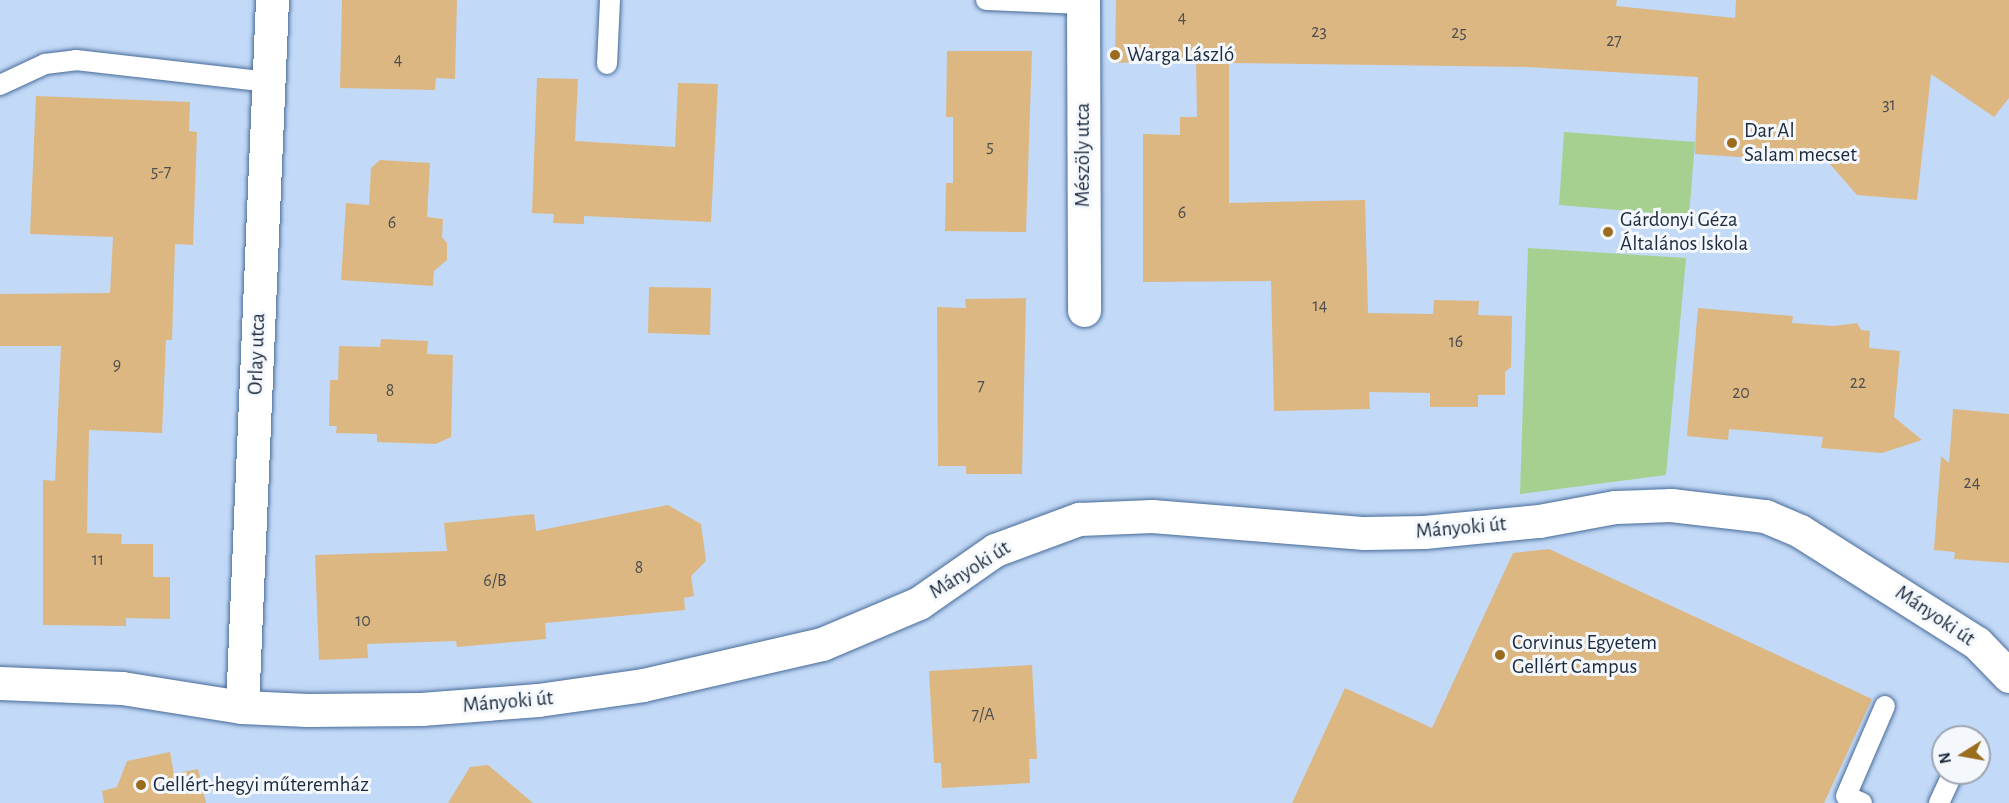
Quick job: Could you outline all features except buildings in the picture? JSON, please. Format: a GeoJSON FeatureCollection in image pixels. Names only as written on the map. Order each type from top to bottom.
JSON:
{"type":"FeatureCollection","features":[{"type":"Feature","properties":{"kind":"street","name":"Orlay utca"},"geometry":{"type":"LineString","coordinates":[[242,707],[272,0]]}},
{"type":"Feature","properties":{"kind":"street","name":"Mészöly utca"},"geometry":{"type":"LineString","coordinates":[[1083,2],[1084,310]]}},
{"type":"Feature","properties":{"kind":"street","name":"Mányoki út"},"geometry":{"type":"LineString","coordinates":[[0,683],[122,688],[242,707],[346,711],[538,700],[643,685],[822,644],[919,603],[995,550],[1079,519],[1152,516],[1364,533],[1424,532],[1539,520],[1615,507],[1671,505],[1766,516],[1800,531],[1977,643],[2009,676]]}},
{"type":"Feature","properties":{"kind":"lane"},"geometry":{"type":"LineString","coordinates":[[607,64],[610,0]]}},
{"type":"Feature","properties":{"kind":"lane"},"geometry":{"type":"LineString","coordinates":[[986,0],[1083,2]]}},
{"type":"Feature","properties":{"kind":"lane"},"geometry":{"type":"LineString","coordinates":[[0,85],[45,64],[76,60],[269,82]]}},
{"type":"Feature","properties":{"kind":"lane"},"geometry":{"type":"LineString","coordinates":[[1862,803],[1846,796],[1885,706]]}},
{"type":"Feature","properties":{"kind":"lane"},"geometry":{"type":"LineString","coordinates":[[1939,803],[1947,785]]}},
{"type":"Feature","properties":{"kind":"green space"},"geometry":{"type":"Polygon","coordinates":[[[1564,132],[1695,142],[1689,216],[1559,205],[1564,132]]]}},
{"type":"Feature","properties":{"kind":"green space"},"geometry":{"type":"Polygon","coordinates":[[[1528,248],[1686,258],[1666,475],[1520,494],[1528,248]]]}},
{"type":"Feature","properties":{"kind":"place","name":"Warga László"},"geometry":{"type":"Point","coordinates":[1115,55]}},
{"type":"Feature","properties":{"kind":"place","name":"Dar Al Salam mecset"},"geometry":{"type":"Point","coordinates":[1732,143]}},
{"type":"Feature","properties":{"kind":"place","name":"Gárdonyi Géza Általános Iskola"},"geometry":{"type":"Point","coordinates":[1608,232]}},
{"type":"Feature","properties":{"kind":"place","name":"Corvinus Egyetem Gellért Campus"},"geometry":{"type":"Point","coordinates":[1500,655]}},
{"type":"Feature","properties":{"kind":"place","name":"Gellért-hegyi műteremház"},"geometry":{"type":"Point","coordinates":[141,785]}}]}
